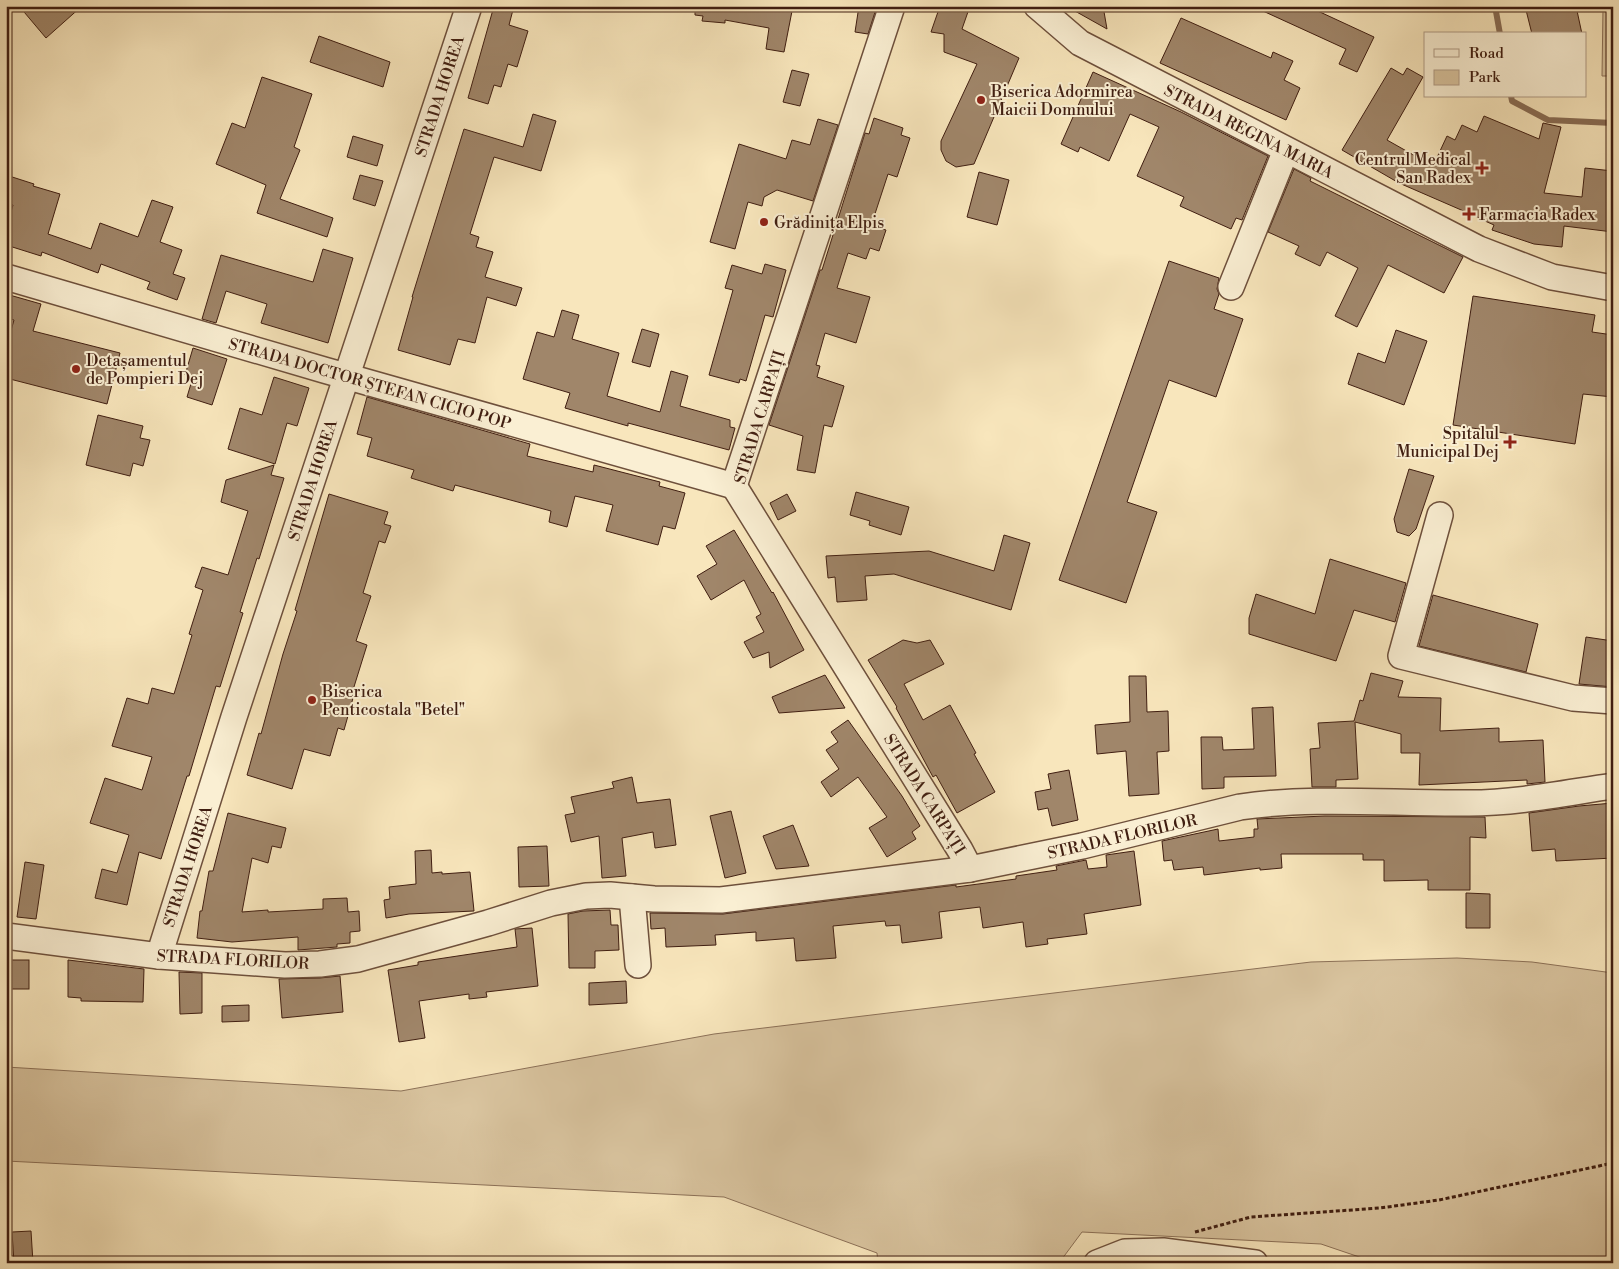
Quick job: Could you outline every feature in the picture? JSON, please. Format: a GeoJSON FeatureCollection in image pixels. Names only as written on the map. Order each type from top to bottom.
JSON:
{"type":"FeatureCollection","features":[{"type":"Feature","properties":{"kind":"street","name":"STRADA HOREA"},"geometry":{"type":"LineString","coordinates":[[159,956],[234,717],[469,6]]}},
{"type":"Feature","properties":{"kind":"street","name":"STRADA CARPAȚI"},"geometry":{"type":"LineString","coordinates":[[892,6],[734,486],[960,850],[970,870]]}},
{"type":"Feature","properties":{"kind":"street","name":"STRADA REGINA MARIA"},"geometry":{"type":"LineString","coordinates":[[1036,6],[1080,43],[1479,249],[1552,276],[1613,288]]}},
{"type":"Feature","properties":{"kind":"street"},"geometry":{"type":"LineString","coordinates":[[1232,287],[1286,150]]}},
{"type":"Feature","properties":{"kind":"street","name":"STRADA DOCTOR ȘTEFAN CICIO POP"},"geometry":{"type":"LineString","coordinates":[[6,277],[734,486]]}},
{"type":"Feature","properties":{"kind":"street"},"geometry":{"type":"LineString","coordinates":[[1440,515],[1401,656],[1574,698],[1612,705]]}},
{"type":"Feature","properties":{"kind":"street","name":"STRADA FLORILOR"},"geometry":{"type":"LineString","coordinates":[[6,936],[159,956],[285,965],[320,964],[368,956],[488,923],[551,903],[586,896],[610,895],[721,900],[970,870],[1072,848],[1240,807],[1262,804],[1302,801],[1509,802],[1613,786]]}},
{"type":"Feature","properties":{"kind":"street"},"geometry":{"type":"LineString","coordinates":[[632,897],[638,964]]}},
{"type":"Feature","properties":{"kind":"street"},"geometry":{"type":"LineString","coordinates":[[1097,1263],[1125,1252],[1163,1251],[1245,1262]]}},
{"type":"Feature","properties":{"kind":"path"},"geometry":{"type":"LineString","coordinates":[[1188,1234],[1251,1217],[1380,1208],[1439,1200],[1613,1163]]}},
{"type":"Feature","properties":{"kind":"green space"},"geometry":{"type":"Polygon","coordinates":[[[1603,8],[1613,8],[1613,76],[1602,76],[1603,8]]]}},
{"type":"Feature","properties":{"kind":"green space"},"geometry":{"type":"Polygon","coordinates":[[[1457,958],[1532,962],[1613,973],[1613,1263],[1377,1263],[1321,1244],[1082,1232],[1059,1263],[878,1263],[877,1253],[724,1197],[6,1161],[6,1067],[401,1091],[714,1034],[1311,962],[1457,958]]]}},
{"type":"Feature","properties":{"kind":"building"},"geometry":{"type":"Polygon","coordinates":[[[19,6],[82,6],[46,38],[19,6]]]}},
{"type":"Feature","properties":{"kind":"building"},"geometry":{"type":"Polygon","coordinates":[[[494,6],[514,6],[509,25],[528,31],[517,67],[508,64],[501,87],[494,85],[488,104],[468,98],[494,6]]]}},
{"type":"Feature","properties":{"kind":"building"},"geometry":{"type":"Polygon","coordinates":[[[695,6],[793,6],[784,52],[766,49],[769,28],[725,20],[725,23],[702,21],[703,16],[695,15],[695,6]]]}},
{"type":"Feature","properties":{"kind":"building"},"geometry":{"type":"Polygon","coordinates":[[[859,6],[877,6],[868,34],[855,32],[859,6]]]}},
{"type":"Feature","properties":{"kind":"building","name":"Biserica Adormirea Maicii Domnului"},"geometry":{"type":"Polygon","coordinates":[[[940,6],[970,6],[962,29],[1019,58],[974,164],[956,167],[946,161],[941,150],[941,141],[977,64],[944,52],[944,34],[931,32],[940,6]]]}},
{"type":"Feature","properties":{"kind":"building"},"geometry":{"type":"Polygon","coordinates":[[[1066,6],[1103,6],[1107,29],[1066,6]]]}},
{"type":"Feature","properties":{"kind":"building"},"geometry":{"type":"Polygon","coordinates":[[[1252,6],[1307,6],[1374,37],[1357,72],[1339,64],[1346,49],[1252,6]]]}},
{"type":"Feature","properties":{"kind":"building"},"geometry":{"type":"Polygon","coordinates":[[[1525,6],[1576,6],[1582,32],[1532,32],[1525,6]]]}},
{"type":"Feature","properties":{"kind":"building"},"geometry":{"type":"Polygon","coordinates":[[[1181,18],[1271,58],[1273,52],[1293,61],[1284,80],[1300,88],[1286,120],[1160,63],[1181,18]]]}},
{"type":"Feature","properties":{"kind":"building"},"geometry":{"type":"Polygon","coordinates":[[[319,36],[390,62],[383,87],[310,62],[319,36]]]}},
{"type":"Feature","properties":{"kind":"building"},"geometry":{"type":"Polygon","coordinates":[[[1391,68],[1403,75],[1407,68],[1423,77],[1387,140],[1433,166],[1447,136],[1455,140],[1462,125],[1477,132],[1484,116],[1539,139],[1543,123],[1561,127],[1544,193],[1582,197],[1585,168],[1613,171],[1613,232],[1564,226],[1562,247],[1534,244],[1492,230],[1494,225],[1485,221],[1486,210],[1482,219],[1399,183],[1342,150],[1391,68]]]}},
{"type":"Feature","properties":{"kind":"building"},"geometry":{"type":"Polygon","coordinates":[[[792,70],[809,74],[800,106],[783,102],[792,70]]]}},
{"type":"Feature","properties":{"kind":"building"},"geometry":{"type":"Polygon","coordinates":[[[1093,72],[1181,112],[1268,156],[1242,220],[1236,218],[1231,229],[1180,206],[1184,197],[1137,176],[1159,127],[1130,114],[1109,161],[1080,147],[1078,152],[1061,144],[1093,72]]]}},
{"type":"Feature","properties":{"kind":"building"},"geometry":{"type":"Polygon","coordinates":[[[262,77],[312,94],[294,147],[300,150],[280,199],[333,218],[327,237],[257,213],[266,185],[216,164],[232,123],[245,128],[262,77]]]}},
{"type":"Feature","properties":{"kind":"building"},"geometry":{"type":"Polygon","coordinates":[[[533,114],[556,121],[541,171],[494,157],[470,234],[479,237],[476,247],[493,252],[485,277],[522,288],[516,306],[487,297],[475,343],[458,339],[450,365],[398,350],[412,297],[464,129],[523,147],[533,114]]]}},
{"type":"Feature","properties":{"kind":"building"},"geometry":{"type":"Polygon","coordinates":[[[874,118],[903,128],[901,135],[910,138],[897,177],[888,174],[871,226],[886,230],[879,251],[870,248],[866,259],[848,253],[837,288],[870,297],[856,343],[825,333],[816,365],[820,366],[817,377],[844,386],[832,427],[824,425],[815,473],[797,470],[803,436],[769,425],[820,270],[822,270],[865,133],[869,134],[874,118]]]}},
{"type":"Feature","properties":{"kind":"building"},"geometry":{"type":"Polygon","coordinates":[[[818,119],[838,125],[813,201],[777,190],[764,197],[762,206],[748,202],[735,249],[710,242],[739,144],[786,159],[792,140],[810,145],[818,119]]]}},
{"type":"Feature","properties":{"kind":"building"},"geometry":{"type":"Polygon","coordinates":[[[353,136],[383,145],[377,166],[347,157],[353,136]]]}},
{"type":"Feature","properties":{"kind":"building"},"geometry":{"type":"Polygon","coordinates":[[[1294,169],[1311,178],[1310,181],[1463,257],[1444,293],[1388,265],[1357,327],[1335,316],[1358,268],[1327,252],[1320,266],[1295,254],[1299,246],[1268,232],[1294,169]]]}},
{"type":"Feature","properties":{"kind":"building"},"geometry":{"type":"Polygon","coordinates":[[[979,172],[1009,180],[997,225],[967,217],[979,172]]]}},
{"type":"Feature","properties":{"kind":"building"},"geometry":{"type":"Polygon","coordinates":[[[6,175],[60,194],[48,234],[91,249],[100,223],[138,237],[152,200],[173,207],[160,242],[182,250],[173,274],[185,278],[177,300],[147,289],[150,282],[101,264],[98,273],[42,252],[41,256],[6,245],[6,229],[13,205],[6,203],[6,175]]]}},
{"type":"Feature","properties":{"kind":"building"},"geometry":{"type":"Polygon","coordinates":[[[360,175],[383,181],[375,206],[353,199],[360,175]]]}},
{"type":"Feature","properties":{"kind":"building"},"geometry":{"type":"Polygon","coordinates":[[[323,249],[353,258],[328,343],[261,323],[267,304],[226,291],[216,323],[202,319],[221,255],[313,282],[323,249]]]}},
{"type":"Feature","properties":{"kind":"building"},"geometry":{"type":"Polygon","coordinates":[[[1169,261],[1219,278],[1217,289],[1219,294],[1214,309],[1243,319],[1216,397],[1169,380],[1127,502],[1157,512],[1126,603],[1059,580],[1169,261]]]}},
{"type":"Feature","properties":{"kind":"building"},"geometry":{"type":"Polygon","coordinates":[[[765,264],[786,270],[773,317],[765,315],[746,381],[740,379],[739,383],[709,375],[733,290],[725,288],[732,265],[762,274],[765,264]]]}},
{"type":"Feature","properties":{"kind":"building","name":"Detașamentul de Pompieri Dej"},"geometry":{"type":"Polygon","coordinates":[[[6,294],[41,304],[33,331],[120,353],[107,404],[6,378],[6,348],[14,320],[6,318],[6,294]]]}},
{"type":"Feature","properties":{"kind":"building"},"geometry":{"type":"Polygon","coordinates":[[[1473,296],[1595,315],[1592,332],[1613,335],[1613,397],[1583,394],[1575,444],[1453,425],[1473,296]]]}},
{"type":"Feature","properties":{"kind":"building"},"geometry":{"type":"Polygon","coordinates":[[[562,310],[579,315],[572,339],[619,353],[607,396],[660,412],[671,371],[688,376],[680,406],[730,420],[730,427],[735,428],[729,450],[628,423],[628,426],[565,408],[570,393],[523,379],[537,332],[554,337],[562,310]]]}},
{"type":"Feature","properties":{"kind":"building"},"geometry":{"type":"Polygon","coordinates":[[[642,329],[659,334],[650,367],[632,362],[642,329]]]}},
{"type":"Feature","properties":{"kind":"building"},"geometry":{"type":"Polygon","coordinates":[[[1396,330],[1427,341],[1404,405],[1348,384],[1358,353],[1385,363],[1396,330]]]}},
{"type":"Feature","properties":{"kind":"building"},"geometry":{"type":"Polygon","coordinates":[[[193,348],[227,359],[212,405],[187,397],[193,377],[185,375],[193,348]]]}},
{"type":"Feature","properties":{"kind":"building"},"geometry":{"type":"Polygon","coordinates":[[[274,377],[309,388],[297,426],[287,423],[275,464],[228,449],[240,408],[262,415],[274,377]]]}},
{"type":"Feature","properties":{"kind":"building"},"geometry":{"type":"Polygon","coordinates":[[[367,397],[530,444],[527,456],[593,472],[594,465],[660,482],[659,486],[685,493],[675,529],[663,526],[658,545],[606,531],[613,505],[575,496],[567,527],[549,522],[551,511],[455,485],[453,491],[411,478],[414,470],[367,456],[372,438],[357,434],[367,397]]]}},
{"type":"Feature","properties":{"kind":"building"},"geometry":{"type":"Polygon","coordinates":[[[98,415],[143,426],[140,438],[150,440],[143,466],[133,463],[130,476],[86,465],[98,415]]]}},
{"type":"Feature","properties":{"kind":"building"},"geometry":{"type":"Polygon","coordinates":[[[274,465],[271,475],[284,478],[259,559],[257,558],[240,612],[243,613],[220,687],[216,686],[189,776],[187,776],[161,859],[139,852],[127,905],[95,898],[102,869],[117,873],[129,835],[90,823],[105,778],[142,790],[152,757],[112,746],[127,698],[148,704],[152,688],[174,694],[192,635],[189,634],[203,590],[195,587],[202,567],[228,575],[248,511],[221,502],[226,480],[274,465]]]}},
{"type":"Feature","properties":{"kind":"building"},"geometry":{"type":"Polygon","coordinates":[[[1409,469],[1434,476],[1416,529],[1409,536],[1397,532],[1394,519],[1409,469]]]}},
{"type":"Feature","properties":{"kind":"building"},"geometry":{"type":"Polygon","coordinates":[[[856,492],[909,507],[901,535],[869,525],[870,521],[850,515],[856,492]]]}},
{"type":"Feature","properties":{"kind":"building"},"geometry":{"type":"Polygon","coordinates":[[[329,494],[388,512],[384,524],[391,526],[385,543],[379,541],[363,593],[371,596],[356,641],[367,645],[353,690],[355,691],[344,730],[338,728],[330,756],[304,749],[292,789],[247,775],[297,611],[295,610],[329,494]]]}},
{"type":"Feature","properties":{"kind":"building"},"geometry":{"type":"Polygon","coordinates":[[[787,494],[796,511],[778,520],[770,503],[787,494]]]}},
{"type":"Feature","properties":{"kind":"building"},"geometry":{"type":"Polygon","coordinates":[[[734,530],[773,592],[804,650],[770,668],[769,652],[753,658],[744,642],[764,632],[756,617],[761,614],[744,580],[711,600],[697,576],[717,564],[706,546],[734,530]]]}},
{"type":"Feature","properties":{"kind":"building"},"geometry":{"type":"Polygon","coordinates":[[[1004,535],[1030,543],[1011,610],[894,574],[865,576],[867,600],[837,602],[835,577],[828,578],[826,556],[929,551],[994,571],[1004,535]]]}},
{"type":"Feature","properties":{"kind":"building"},"geometry":{"type":"Polygon","coordinates":[[[1330,559],[1406,583],[1395,622],[1354,610],[1336,661],[1249,634],[1249,618],[1256,594],[1315,614],[1330,559]]]}},
{"type":"Feature","properties":{"kind":"building"},"geometry":{"type":"Polygon","coordinates":[[[1433,595],[1538,624],[1526,672],[1419,646],[1433,595]]]}},
{"type":"Feature","properties":{"kind":"building"},"geometry":{"type":"Polygon","coordinates":[[[1586,637],[1613,641],[1613,687],[1579,684],[1586,637]]]}},
{"type":"Feature","properties":{"kind":"building"},"geometry":{"type":"Polygon","coordinates":[[[903,640],[917,643],[930,640],[944,664],[904,684],[923,720],[950,705],[995,792],[957,813],[936,775],[933,777],[897,707],[868,660],[903,640]]]}},
{"type":"Feature","properties":{"kind":"building"},"geometry":{"type":"Polygon","coordinates":[[[1371,673],[1403,681],[1398,697],[1441,698],[1440,731],[1499,728],[1499,742],[1543,740],[1545,782],[1527,784],[1527,780],[1419,785],[1420,753],[1401,753],[1401,734],[1355,722],[1358,779],[1336,780],[1336,787],[1312,787],[1310,749],[1320,748],[1318,723],[1354,721],[1360,700],[1363,701],[1371,673]]]}},
{"type":"Feature","properties":{"kind":"building"},"geometry":{"type":"Polygon","coordinates":[[[825,675],[845,708],[779,713],[772,697],[825,675]]]}},
{"type":"Feature","properties":{"kind":"building"},"geometry":{"type":"Polygon","coordinates":[[[1129,676],[1146,676],[1147,712],[1168,711],[1169,751],[1157,752],[1159,794],[1129,796],[1126,751],[1097,754],[1095,725],[1130,722],[1129,676]]]}},
{"type":"Feature","properties":{"kind":"building"},"geometry":{"type":"Polygon","coordinates":[[[1273,707],[1276,776],[1224,777],[1224,788],[1202,789],[1201,737],[1222,737],[1223,750],[1254,749],[1252,708],[1273,707]]]}},
{"type":"Feature","properties":{"kind":"building"},"geometry":{"type":"Polygon","coordinates":[[[848,720],[902,796],[920,826],[912,832],[916,839],[887,857],[869,828],[887,817],[858,777],[831,797],[821,782],[839,769],[826,750],[838,742],[831,732],[848,720]]]}},
{"type":"Feature","properties":{"kind":"building"},"geometry":{"type":"Polygon","coordinates":[[[1069,770],[1078,820],[1052,826],[1048,808],[1038,810],[1035,792],[1051,789],[1048,774],[1069,770]]]}},
{"type":"Feature","properties":{"kind":"building"},"geometry":{"type":"Polygon","coordinates":[[[632,777],[637,803],[670,799],[676,845],[655,848],[653,832],[622,838],[626,876],[602,878],[599,836],[571,842],[565,815],[575,813],[571,797],[614,788],[612,782],[632,777]]]}},
{"type":"Feature","properties":{"kind":"building"},"geometry":{"type":"Polygon","coordinates":[[[1613,803],[1613,858],[1556,861],[1555,849],[1532,851],[1529,813],[1613,803]]]}},
{"type":"Feature","properties":{"kind":"building"},"geometry":{"type":"Polygon","coordinates":[[[731,811],[746,873],[725,878],[710,816],[731,811]]]}},
{"type":"Feature","properties":{"kind":"building"},"geometry":{"type":"Polygon","coordinates":[[[228,813],[286,828],[281,848],[272,846],[268,863],[252,858],[242,912],[323,909],[323,899],[347,898],[348,912],[359,911],[360,931],[350,932],[350,943],[337,944],[337,947],[298,950],[298,937],[232,942],[197,938],[200,911],[202,911],[209,871],[213,871],[228,813]]]}},
{"type":"Feature","properties":{"kind":"building"},"geometry":{"type":"Polygon","coordinates":[[[1325,816],[1485,817],[1486,838],[1470,837],[1470,890],[1428,890],[1428,880],[1384,881],[1384,860],[1363,860],[1363,854],[1281,854],[1282,868],[1260,870],[1260,868],[1204,875],[1203,867],[1174,870],[1172,860],[1164,861],[1162,841],[1218,829],[1219,841],[1254,837],[1254,829],[1258,829],[1257,819],[1325,816]]]}},
{"type":"Feature","properties":{"kind":"building"},"geometry":{"type":"Polygon","coordinates":[[[793,825],[809,866],[776,869],[763,836],[793,825]]]}},
{"type":"Feature","properties":{"kind":"building"},"geometry":{"type":"Polygon","coordinates":[[[547,846],[549,886],[519,887],[518,847],[547,846]]]}},
{"type":"Feature","properties":{"kind":"building"},"geometry":{"type":"Polygon","coordinates":[[[431,850],[432,873],[470,872],[474,911],[409,914],[386,918],[384,900],[390,899],[389,887],[416,884],[415,851],[431,850]]]}},
{"type":"Feature","properties":{"kind":"building"},"geometry":{"type":"Polygon","coordinates":[[[1134,851],[1141,905],[1084,914],[1087,934],[1047,939],[1048,944],[1026,947],[1023,922],[983,928],[980,907],[939,912],[942,938],[902,943],[900,925],[886,926],[885,921],[833,926],[836,958],[796,961],[794,938],[756,941],[756,932],[715,935],[716,945],[666,947],[665,928],[651,929],[650,913],[723,914],[956,885],[956,887],[1016,879],[1016,876],[1057,870],[1056,866],[1086,860],[1088,869],[1107,867],[1106,855],[1134,851]]]}},
{"type":"Feature","properties":{"kind":"building"},"geometry":{"type":"Polygon","coordinates":[[[25,862],[44,865],[36,919],[17,917],[25,862]]]}},
{"type":"Feature","properties":{"kind":"building"},"geometry":{"type":"Polygon","coordinates":[[[1466,893],[1490,894],[1490,928],[1466,928],[1466,893]]]}},
{"type":"Feature","properties":{"kind":"building"},"geometry":{"type":"Polygon","coordinates":[[[610,910],[611,925],[618,925],[619,950],[595,951],[595,968],[569,968],[568,914],[583,911],[610,910]]]}},
{"type":"Feature","properties":{"kind":"building"},"geometry":{"type":"Polygon","coordinates":[[[532,928],[538,986],[486,992],[487,997],[469,999],[469,994],[419,1001],[425,1038],[399,1042],[388,970],[418,965],[418,962],[517,947],[515,929],[532,928]]]}},
{"type":"Feature","properties":{"kind":"building"},"geometry":{"type":"Polygon","coordinates":[[[6,960],[29,960],[29,989],[6,989],[6,960]]]}},
{"type":"Feature","properties":{"kind":"building"},"geometry":{"type":"Polygon","coordinates":[[[68,960],[144,969],[143,1002],[81,1001],[81,998],[68,997],[68,960]]]}},
{"type":"Feature","properties":{"kind":"building"},"geometry":{"type":"Polygon","coordinates":[[[179,972],[202,973],[202,1013],[180,1014],[179,972]]]}},
{"type":"Feature","properties":{"kind":"building"},"geometry":{"type":"Polygon","coordinates":[[[340,976],[343,1012],[282,1018],[279,979],[340,976]]]}},
{"type":"Feature","properties":{"kind":"building"},"geometry":{"type":"Polygon","coordinates":[[[626,981],[627,1003],[589,1005],[589,983],[626,981]]]}},
{"type":"Feature","properties":{"kind":"building"},"geometry":{"type":"Polygon","coordinates":[[[249,1005],[249,1021],[222,1022],[222,1006],[249,1005]]]}},
{"type":"Feature","properties":{"kind":"building"},"geometry":{"type":"Polygon","coordinates":[[[31,1231],[33,1263],[14,1263],[12,1232],[31,1231]]]}},
{"type":"Feature","properties":{"kind":"waterway"},"geometry":{"type":"LineString","coordinates":[[1495,6],[1500,32]]}},
{"type":"Feature","properties":{"kind":"waterway"},"geometry":{"type":"LineString","coordinates":[[1511,98],[1512,101],[1548,120],[1613,123]]}},
{"type":"Feature","properties":{"kind":"place","name":"Biserica Adormirea Maicii Domnului"},"geometry":{"type":"Point","coordinates":[981,100]}},
{"type":"Feature","properties":{"kind":"place","name":"Centrul Medical San Radex"},"geometry":{"type":"Point","coordinates":[1482,168]}},
{"type":"Feature","properties":{"kind":"place","name":"Farmacia Radex"},"geometry":{"type":"Point","coordinates":[1469,214]}},
{"type":"Feature","properties":{"kind":"place","name":"Grădinița Elpis"},"geometry":{"type":"Point","coordinates":[764,222]}},
{"type":"Feature","properties":{"kind":"place","name":"Detașamentul de Pompieri Dej"},"geometry":{"type":"Point","coordinates":[76,369]}},
{"type":"Feature","properties":{"kind":"place","name":"Spitalul Municipal Dej"},"geometry":{"type":"Point","coordinates":[1510,442]}},
{"type":"Feature","properties":{"kind":"place","name":"Biserica Penticostala \"Betel\""},"geometry":{"type":"Point","coordinates":[312,700]}}]}
